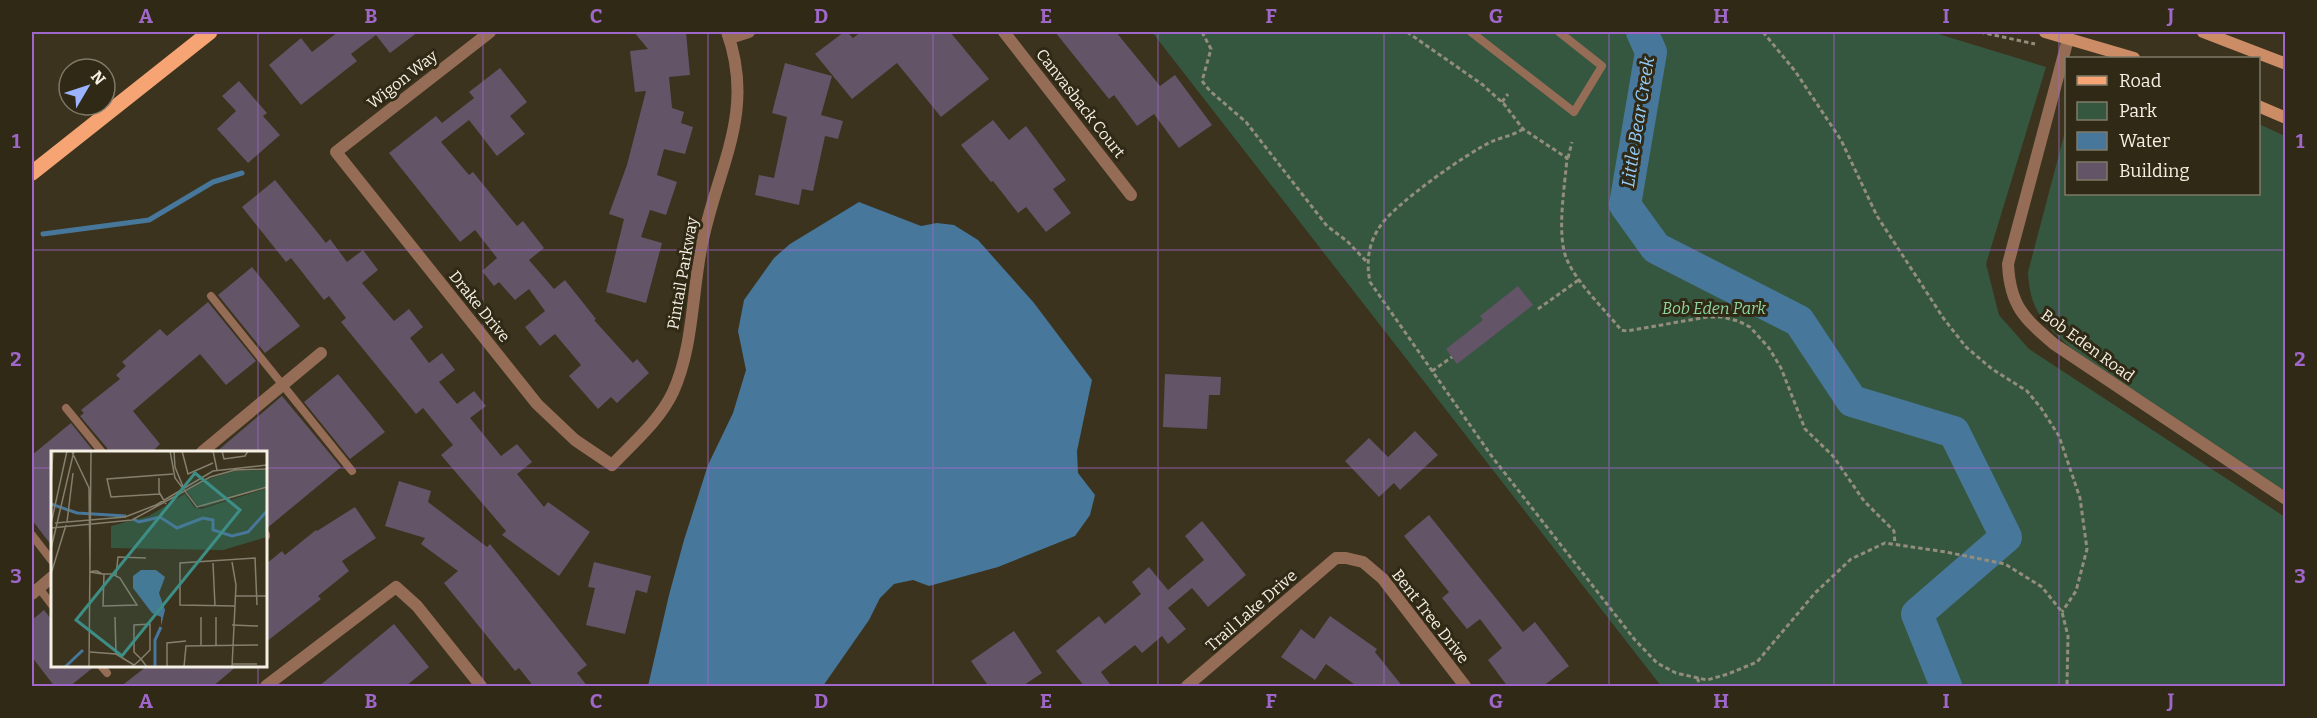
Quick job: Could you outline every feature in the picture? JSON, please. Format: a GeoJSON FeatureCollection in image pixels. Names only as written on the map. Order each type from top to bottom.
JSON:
{"type":"FeatureCollection","features":[{"type":"Feature","properties":{"kind":"main road"},"geometry":{"type":"LineString","coordinates":[[32,173],[210,32]]}},
{"type":"Feature","properties":{"kind":"main road"},"geometry":{"type":"LineString","coordinates":[[2045,32],[2070,34],[2131,57]]}},
{"type":"Feature","properties":{"kind":"main road"},"geometry":{"type":"LineString","coordinates":[[2203,32],[2286,64]]}},
{"type":"Feature","properties":{"kind":"main road"},"geometry":{"type":"LineString","coordinates":[[2260,106],[2286,118]]}},
{"type":"Feature","properties":{"kind":"street","name":"Wigon Way"},"geometry":{"type":"LineString","coordinates":[[336,152],[490,32]]}},
{"type":"Feature","properties":{"kind":"street"},"geometry":{"type":"LineString","coordinates":[[728,35],[749,32]]}},
{"type":"Feature","properties":{"kind":"street","name":"Canvasback Court"},"geometry":{"type":"LineString","coordinates":[[1004,32],[1131,195]]}},
{"type":"Feature","properties":{"kind":"street","name":"Bob Eden Road"},"geometry":{"type":"LineString","coordinates":[[2070,34],[2007,264],[2009,287],[2018,307],[2028,322],[2054,344],[2286,498]]}},
{"type":"Feature","properties":{"kind":"street","name":"Pintail Parkway"},"geometry":{"type":"LineString","coordinates":[[612,465],[660,413],[674,391],[682,367],[701,248],[734,133],[737,82],[728,35]]}},
{"type":"Feature","properties":{"kind":"street","name":"Drake Drive"},"geometry":{"type":"LineString","coordinates":[[336,152],[537,404],[575,440],[612,465]]}},
{"type":"Feature","properties":{"kind":"street"},"geometry":{"type":"LineString","coordinates":[[204,451],[321,353]]}},
{"type":"Feature","properties":{"kind":"street","name":"Trail Lake Drive"},"geometry":{"type":"LineString","coordinates":[[1187,687],[1336,558]]}},
{"type":"Feature","properties":{"kind":"street","name":"Bent Tree Drive"},"geometry":{"type":"LineString","coordinates":[[1336,558],[1363,562],[1383,579],[1465,687]]}},
{"type":"Feature","properties":{"kind":"street"},"geometry":{"type":"LineString","coordinates":[[35,591],[51,578]]}},
{"type":"Feature","properties":{"kind":"street"},"geometry":{"type":"LineString","coordinates":[[266,687],[396,587],[417,606],[481,687]]}},
{"type":"Feature","properties":{"kind":"lane"},"geometry":{"type":"LineString","coordinates":[[1471,32],[1574,112],[1602,66],[1559,32]]}},
{"type":"Feature","properties":{"kind":"lane"},"geometry":{"type":"LineString","coordinates":[[211,296],[352,471]]}},
{"type":"Feature","properties":{"kind":"lane"},"geometry":{"type":"LineString","coordinates":[[66,408],[100,451]]}},
{"type":"Feature","properties":{"kind":"lane"},"geometry":{"type":"LineString","coordinates":[[32,535],[51,560]]}},
{"type":"Feature","properties":{"kind":"lane"},"geometry":{"type":"LineString","coordinates":[[35,591],[51,604]]}},
{"type":"Feature","properties":{"kind":"lane"},"geometry":{"type":"LineString","coordinates":[[102,667],[108,673]]}},
{"type":"Feature","properties":{"kind":"path"},"geometry":{"type":"LineString","coordinates":[[1208,32],[1203,33],[1210,49],[1202,81],[1210,91],[1246,122],[1327,226],[1347,241],[1366,261]]}},
{"type":"Feature","properties":{"kind":"path"},"geometry":{"type":"LineString","coordinates":[[1407,32],[1463,70],[1502,102],[1523,129],[1567,158]]}},
{"type":"Feature","properties":{"kind":"path"},"geometry":{"type":"LineString","coordinates":[[1763,32],[1795,71],[1840,140],[1877,216],[1944,319],[1966,347],[1992,369],[2028,391],[2060,436],[2080,498],[2087,549],[2076,591],[2062,612]]}},
{"type":"Feature","properties":{"kind":"path"},"geometry":{"type":"LineString","coordinates":[[1980,32],[2035,44]]}},
{"type":"Feature","properties":{"kind":"path"},"geometry":{"type":"LineString","coordinates":[[1502,102],[1508,94]]}},
{"type":"Feature","properties":{"kind":"path"},"geometry":{"type":"LineString","coordinates":[[1523,129],[1493,141],[1464,158],[1397,208],[1381,225],[1372,241],[1366,261],[1370,282],[1494,458],[1635,640],[1657,663],[1676,673],[1707,680],[1757,662],[1815,593],[1851,559],[1886,543],[2005,564],[2042,587],[2062,612],[2068,636],[2067,687]]}},
{"type":"Feature","properties":{"kind":"path"},"geometry":{"type":"LineString","coordinates":[[1572,142],[1567,158],[1561,222],[1566,258],[1580,279],[1621,330],[1627,331],[1707,317],[1722,317],[1750,327],[1769,348],[1781,368],[1805,429],[1833,456],[1864,501],[1894,531],[1895,544]]}},
{"type":"Feature","properties":{"kind":"path"},"geometry":{"type":"LineString","coordinates":[[1538,309],[1580,279]]}},
{"type":"Feature","properties":{"kind":"path"},"geometry":{"type":"LineString","coordinates":[[1432,371],[1452,357]]}},
{"type":"Feature","properties":{"kind":"path"},"geometry":{"type":"LineString","coordinates":[[1697,678],[1701,687]]}},
{"type":"Feature","properties":{"kind":"green space","name":"Bob Eden Park"},"geometry":{"type":"Polygon","coordinates":[[[1152,32],[1932,32],[2046,67],[1986,264],[1999,315],[2029,349],[2285,517],[2285,686],[1661,686],[1152,32]]]}},
{"type":"Feature","properties":{"kind":"green space"},"geometry":{"type":"Polygon","coordinates":[[[2260,124],[2285,136],[2285,491],[2072,349],[2040,316],[2029,286],[2028,272],[2065,132],[2065,195],[2260,195],[2260,124]]]}},
{"type":"Feature","properties":{"kind":"water"},"geometry":{"type":"Polygon","coordinates":[[[859,202],[921,226],[937,223],[954,225],[978,240],[1034,303],[1092,380],[1077,451],[1078,473],[1095,495],[1090,515],[1075,536],[998,567],[929,586],[913,580],[894,584],[880,598],[869,620],[823,686],[648,686],[684,540],[708,465],[733,413],[746,370],[738,331],[744,300],[774,258],[790,244],[859,202]]]}},
{"type":"Feature","properties":{"kind":"building"},"geometry":{"type":"Polygon","coordinates":[[[338,32],[418,32],[390,53],[376,35],[351,54],[357,61],[301,105],[269,65],[301,38],[312,52],[338,32]]]}},
{"type":"Feature","properties":{"kind":"building"},"geometry":{"type":"Polygon","coordinates":[[[634,32],[686,32],[690,75],[669,77],[672,108],[684,112],[681,123],[693,127],[685,154],[664,149],[657,175],[677,182],[666,215],[650,210],[641,237],[662,243],[646,303],[606,292],[624,219],[609,214],[627,165],[646,91],[635,92],[630,51],[648,49],[634,32]]]}},
{"type":"Feature","properties":{"kind":"building"},"geometry":{"type":"Polygon","coordinates":[[[844,32],[853,38],[861,32],[950,32],[989,79],[941,117],[897,63],[852,99],[815,54],[844,32]]]}},
{"type":"Feature","properties":{"kind":"building"},"geometry":{"type":"Polygon","coordinates":[[[1055,32],[1116,32],[1160,86],[1175,75],[1212,125],[1179,148],[1154,114],[1137,126],[1114,95],[1109,99],[1055,32]]]}},
{"type":"Feature","properties":{"kind":"building"},"geometry":{"type":"Polygon","coordinates":[[[785,63],[832,76],[821,115],[843,121],[838,139],[825,136],[813,191],[802,189],[799,205],[755,195],[759,175],[774,178],[787,117],[772,113],[785,63]]]}},
{"type":"Feature","properties":{"kind":"building"},"geometry":{"type":"Polygon","coordinates":[[[500,68],[527,102],[510,116],[525,134],[497,156],[469,120],[441,142],[469,175],[473,172],[517,226],[523,221],[544,248],[529,260],[554,289],[565,280],[596,319],[594,320],[633,363],[637,359],[649,373],[617,403],[611,397],[598,409],[569,376],[581,365],[555,334],[540,346],[525,327],[545,311],[529,289],[515,300],[499,282],[494,286],[482,271],[497,258],[475,230],[460,242],[389,153],[436,116],[442,123],[474,98],[469,92],[500,68]]]}},
{"type":"Feature","properties":{"kind":"building"},"geometry":{"type":"Polygon","coordinates":[[[239,81],[267,113],[263,116],[280,135],[248,163],[217,129],[236,111],[222,96],[239,81]]]}},
{"type":"Feature","properties":{"kind":"building"},"geometry":{"type":"Polygon","coordinates":[[[993,120],[1009,140],[1026,126],[1066,180],[1053,189],[1071,213],[1046,232],[1026,207],[1018,213],[961,145],[993,120]]]}},
{"type":"Feature","properties":{"kind":"building"},"geometry":{"type":"Polygon","coordinates":[[[275,180],[326,243],[330,239],[347,262],[363,250],[378,270],[362,283],[394,321],[409,309],[423,327],[410,338],[429,363],[442,353],[455,370],[439,382],[457,404],[474,391],[486,406],[470,418],[501,456],[517,444],[532,462],[517,474],[544,507],[548,502],[590,532],[559,576],[502,535],[506,531],[441,455],[453,445],[423,408],[416,414],[341,322],[346,318],[329,296],[324,300],[291,258],[286,262],[242,207],[275,180]]]}},
{"type":"Feature","properties":{"kind":"building"},"geometry":{"type":"Polygon","coordinates":[[[252,267],[300,326],[265,353],[218,295],[252,267]]]}},
{"type":"Feature","properties":{"kind":"building"},"geometry":{"type":"Polygon","coordinates":[[[1518,286],[1533,305],[1457,364],[1446,349],[1483,320],[1480,316],[1518,286]]]}},
{"type":"Feature","properties":{"kind":"building"},"geometry":{"type":"Polygon","coordinates":[[[208,302],[256,361],[226,385],[200,354],[133,411],[160,444],[153,451],[108,451],[80,416],[84,413],[81,410],[120,379],[116,375],[126,366],[122,362],[160,329],[167,336],[208,302]]]}},
{"type":"Feature","properties":{"kind":"building"},"geometry":{"type":"Polygon","coordinates":[[[338,374],[385,432],[350,459],[304,402],[338,374]]]}},
{"type":"Feature","properties":{"kind":"building"},"geometry":{"type":"Polygon","coordinates":[[[1165,374],[1221,377],[1220,395],[1209,395],[1207,429],[1163,427],[1165,374]]]}},
{"type":"Feature","properties":{"kind":"building"},"geometry":{"type":"Polygon","coordinates":[[[282,396],[341,467],[267,528],[267,451],[217,451],[282,396]]]}},
{"type":"Feature","properties":{"kind":"building"},"geometry":{"type":"Polygon","coordinates":[[[71,423],[93,451],[51,451],[51,545],[32,520],[32,455],[71,423]]]}},
{"type":"Feature","properties":{"kind":"building"},"geometry":{"type":"Polygon","coordinates":[[[1415,431],[1438,455],[1400,490],[1394,483],[1379,497],[1345,461],[1369,438],[1388,457],[1415,431]]]}},
{"type":"Feature","properties":{"kind":"building"},"geometry":{"type":"Polygon","coordinates":[[[399,481],[431,491],[428,502],[487,547],[490,544],[587,665],[577,673],[588,687],[534,687],[519,668],[515,671],[444,583],[458,571],[421,544],[425,538],[385,526],[399,481]]]}},
{"type":"Feature","properties":{"kind":"building"},"geometry":{"type":"Polygon","coordinates":[[[355,507],[376,538],[342,561],[349,571],[318,596],[321,599],[267,641],[267,563],[282,551],[285,555],[355,507]]]}},
{"type":"Feature","properties":{"kind":"building"},"geometry":{"type":"Polygon","coordinates":[[[1429,515],[1523,632],[1535,622],[1569,666],[1542,687],[1508,687],[1488,660],[1502,648],[1480,619],[1467,629],[1442,598],[1449,592],[1404,536],[1429,515]]]}},
{"type":"Feature","properties":{"kind":"building"},"geometry":{"type":"Polygon","coordinates":[[[1202,521],[1246,575],[1208,607],[1192,588],[1168,608],[1186,629],[1168,644],[1162,636],[1142,653],[1135,645],[1101,672],[1112,687],[1085,687],[1056,651],[1099,616],[1105,624],[1141,594],[1132,582],[1149,567],[1168,590],[1204,560],[1185,536],[1202,521]]]}},
{"type":"Feature","properties":{"kind":"building"},"geometry":{"type":"Polygon","coordinates":[[[594,562],[651,576],[647,593],[636,590],[625,634],[586,625],[595,588],[588,587],[594,562]]]}},
{"type":"Feature","properties":{"kind":"building"},"geometry":{"type":"Polygon","coordinates":[[[44,610],[51,619],[51,667],[94,667],[69,687],[55,687],[32,657],[32,620],[44,610]]]}},
{"type":"Feature","properties":{"kind":"building"},"geometry":{"type":"Polygon","coordinates":[[[1330,616],[1377,649],[1375,652],[1403,687],[1358,687],[1326,664],[1315,680],[1281,657],[1301,629],[1314,639],[1330,616]]]}},
{"type":"Feature","properties":{"kind":"building"},"geometry":{"type":"Polygon","coordinates":[[[394,624],[429,667],[405,687],[318,687],[394,624]]]}},
{"type":"Feature","properties":{"kind":"building"},"geometry":{"type":"Polygon","coordinates":[[[1014,631],[1042,673],[1021,687],[989,687],[971,661],[1014,631]]]}},
{"type":"Feature","properties":{"kind":"building"},"geometry":{"type":"Polygon","coordinates":[[[146,667],[236,667],[212,687],[120,687],[146,667]]]}},
{"type":"Feature","properties":{"kind":"waterway","name":"Little Bear Creek"},"geometry":{"type":"LineString","coordinates":[[1642,32],[1651,52],[1625,205],[1656,248],[1799,321],[1852,401],[1954,432],[2006,537],[1917,614],[1946,686]]}},
{"type":"Feature","properties":{"kind":"waterway"},"geometry":{"type":"LineString","coordinates":[[43,234],[149,220],[213,182],[242,173]]}}]}
